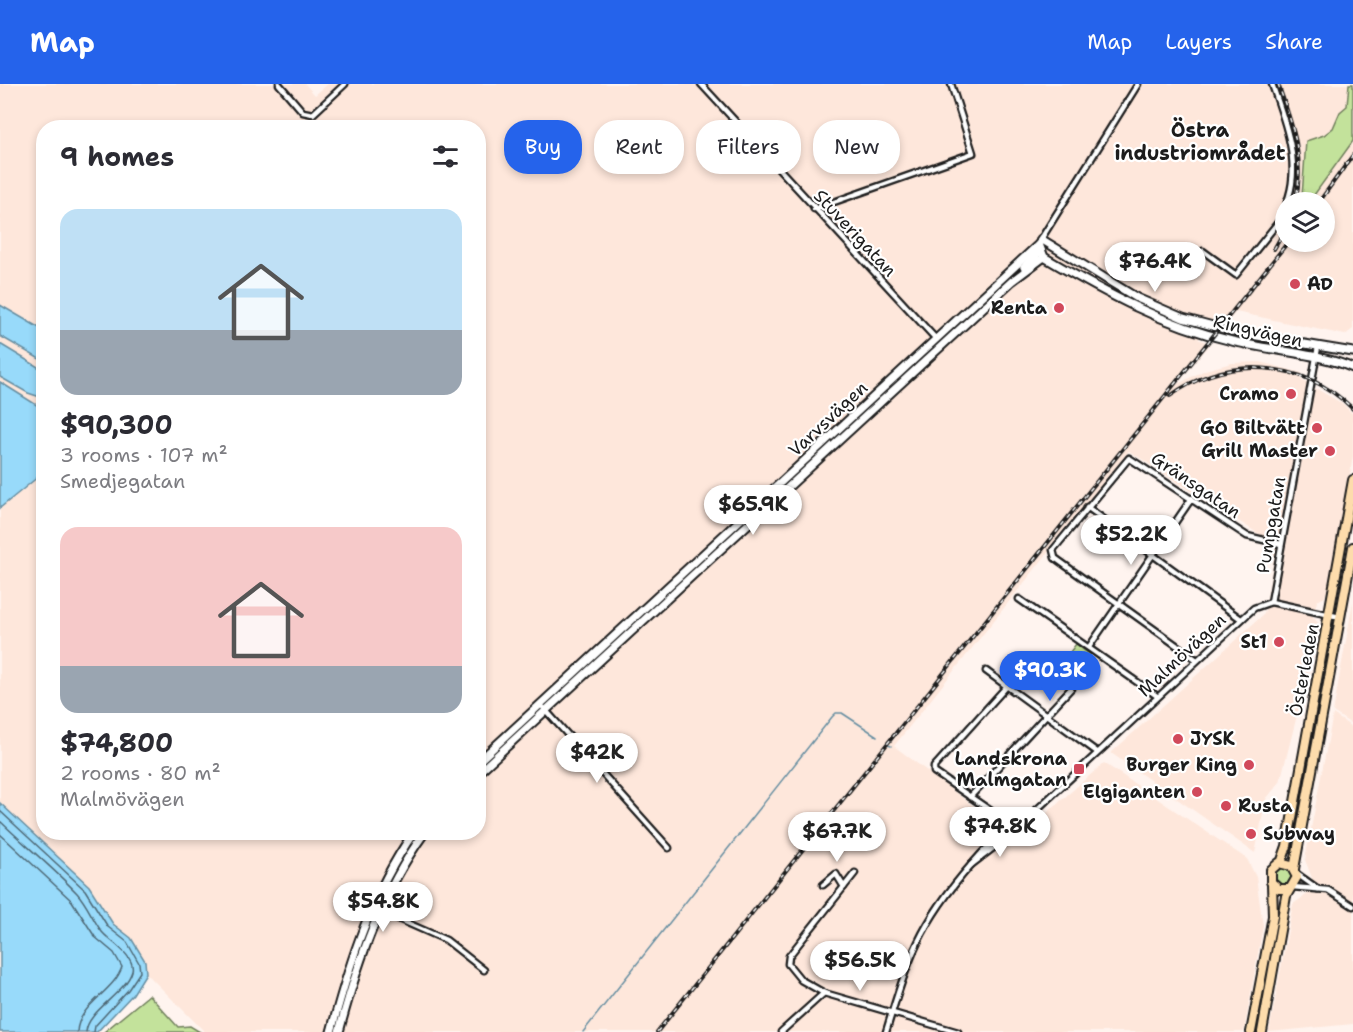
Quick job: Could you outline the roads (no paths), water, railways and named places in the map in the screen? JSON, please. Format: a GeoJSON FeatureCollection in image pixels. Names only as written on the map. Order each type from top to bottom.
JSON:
{"type":"FeatureCollection","features":[{"type":"Feature","properties":{"kind":"main road"},"geometry":{"type":"LineString","coordinates":[[1040,242],[1044,257]]}},
{"type":"Feature","properties":{"kind":"main road","name":"Varvsvägen"},"geometry":{"type":"LineString","coordinates":[[486,755],[543,708],[942,346],[1012,281],[1037,254],[1040,242]]}},
{"type":"Feature","properties":{"kind":"main road","name":"Varvsvägen"},"geometry":{"type":"LineString","coordinates":[[486,765],[543,708],[1040,242]]}},
{"type":"Feature","properties":{"kind":"main road","name":"Ringvägen"},"geometry":{"type":"LineString","coordinates":[[1040,242],[1137,298],[1182,318],[1239,333],[1353,351]]}},
{"type":"Feature","properties":{"kind":"main road","name":"Varvsvägen"},"geometry":{"type":"LineString","coordinates":[[1012,281],[1044,257]]}},
{"type":"Feature","properties":{"kind":"main road","name":"Ringvägen"},"geometry":{"type":"LineString","coordinates":[[1044,257],[1132,307],[1178,326],[1233,342],[1316,358],[1353,368]]}},
{"type":"Feature","properties":{"kind":"main road","name":"Österleden"},"geometry":{"type":"LineString","coordinates":[[1281,863],[1287,846],[1353,480]]}},
{"type":"Feature","properties":{"kind":"main road","name":"Österleden"},"geometry":{"type":"LineString","coordinates":[[1296,872],[1353,547]]}},
{"type":"Feature","properties":{"kind":"main road"},"geometry":{"type":"LineString","coordinates":[[339,1032],[375,908],[394,863],[409,840]]}},
{"type":"Feature","properties":{"kind":"main road"},"geometry":{"type":"LineString","coordinates":[[331,1032],[358,938],[420,840]]}},
{"type":"Feature","properties":{"kind":"main road"},"geometry":{"type":"LineString","coordinates":[[1251,1032],[1273,916],[1271,870],[1281,863],[1287,863],[1296,872],[1296,882],[1290,888],[1262,1032]]}},
{"type":"Feature","properties":{"kind":"main road"},"geometry":{"type":"LineString","coordinates":[[1272,884],[1281,889],[1290,888]]}},
{"type":"Feature","properties":{"kind":"street"},"geometry":{"type":"LineString","coordinates":[[279,84],[303,112],[313,114],[345,84]]}},
{"type":"Feature","properties":{"kind":"street","name":"Stuverigatan"},"geometry":{"type":"LineString","coordinates":[[701,84],[942,346]]}},
{"type":"Feature","properties":{"kind":"street"},"geometry":{"type":"LineString","coordinates":[[814,209],[973,153],[951,84]]}},
{"type":"Feature","properties":{"kind":"street","name":"Varvsvägen"},"geometry":{"type":"LineString","coordinates":[[1040,242],[1138,84]]}},
{"type":"Feature","properties":{"kind":"street"},"geometry":{"type":"LineString","coordinates":[[1272,84],[1291,144],[1293,179],[1290,192]]}},
{"type":"Feature","properties":{"kind":"street"},"geometry":{"type":"LineString","coordinates":[[1203,252],[1236,275],[1275,226]]}},
{"type":"Feature","properties":{"kind":"street","name":"Pumpgatan"},"geometry":{"type":"LineString","coordinates":[[1271,602],[1317,347]]}},
{"type":"Feature","properties":{"kind":"street","name":"Gränsgatan"},"geometry":{"type":"LineString","coordinates":[[1087,507],[1129,458],[1247,536],[1281,544]]}},
{"type":"Feature","properties":{"kind":"street"},"geometry":{"type":"LineString","coordinates":[[1089,647],[1192,498]]}},
{"type":"Feature","properties":{"kind":"street"},"geometry":{"type":"LineString","coordinates":[[1197,660],[1052,554],[1087,507],[1241,619]]}},
{"type":"Feature","properties":{"kind":"street"},"geometry":{"type":"LineString","coordinates":[[1019,599],[1157,696]]}},
{"type":"Feature","properties":{"kind":"street"},"geometry":{"type":"LineString","coordinates":[[1271,602],[1340,617]]}},
{"type":"Feature","properties":{"kind":"street","name":"Malmövägen"},"geometry":{"type":"LineString","coordinates":[[886,1032],[914,948],[928,919],[949,889],[971,865],[1005,839],[1241,619],[1259,605],[1271,602]]}},
{"type":"Feature","properties":{"kind":"street"},"geometry":{"type":"LineString","coordinates":[[986,671],[1098,752]]}},
{"type":"Feature","properties":{"kind":"street"},"geometry":{"type":"LineString","coordinates":[[970,797],[1076,683]]}},
{"type":"Feature","properties":{"kind":"street"},"geometry":{"type":"LineString","coordinates":[[1007,686],[934,767],[934,772],[994,813],[1011,831]]}},
{"type":"Feature","properties":{"kind":"street"},"geometry":{"type":"LineString","coordinates":[[543,708],[669,848]]}},
{"type":"Feature","properties":{"kind":"street"},"geometry":{"type":"LineString","coordinates":[[1296,872],[1318,889]]}},
{"type":"Feature","properties":{"kind":"street"},"geometry":{"type":"LineString","coordinates":[[855,873],[852,881],[844,886],[794,949],[788,963],[801,980],[824,993],[958,1032]]}},
{"type":"Feature","properties":{"kind":"street"},"geometry":{"type":"LineString","coordinates":[[823,885],[836,874],[844,886]]}},
{"type":"Feature","properties":{"kind":"street"},"geometry":{"type":"LineString","coordinates":[[1290,888],[1328,890],[1353,906]]}},
{"type":"Feature","properties":{"kind":"street"},"geometry":{"type":"LineString","coordinates":[[375,908],[446,940],[484,970]]}},
{"type":"Feature","properties":{"kind":"street"},"geometry":{"type":"LineString","coordinates":[[780,1032],[824,993]]}},
{"type":"Feature","properties":{"kind":"water"},"geometry":{"type":"Polygon","coordinates":[[[0,305],[36,326],[36,357],[0,336],[0,305]]]}},
{"type":"Feature","properties":{"kind":"water"},"geometry":{"type":"Polygon","coordinates":[[[0,344],[36,366],[36,396],[28,393],[0,377],[0,344]]]}},
{"type":"Feature","properties":{"kind":"water"},"geometry":{"type":"Polygon","coordinates":[[[0,382],[36,405],[36,479],[0,508],[0,382]]]}},
{"type":"Feature","properties":{"kind":"water"},"geometry":{"type":"Polygon","coordinates":[[[0,803],[36,837],[36,840],[40,840],[89,886],[113,924],[131,938],[145,961],[146,973],[133,994],[97,1032],[0,1032],[0,803]]]}},
{"type":"Feature","properties":{"kind":"waterway"},"geometry":{"type":"LineString","coordinates":[[583,1032],[832,717],[836,713],[842,713],[877,736]]}},
{"type":"Feature","properties":{"kind":"railway"},"geometry":{"type":"LineString","coordinates":[[1278,84],[1296,142],[1299,171],[1297,192]]}},
{"type":"Feature","properties":{"kind":"railway"},"geometry":{"type":"LineString","coordinates":[[1326,192],[1353,155]]}},
{"type":"Feature","properties":{"kind":"railway"},"geometry":{"type":"LineString","coordinates":[[657,1032],[1280,252]]}},
{"type":"Feature","properties":{"kind":"railway"},"geometry":{"type":"LineString","coordinates":[[1170,396],[1192,383],[1215,374],[1240,369],[1264,368],[1288,372],[1311,380],[1333,392],[1353,409]]}},
{"type":"Feature","properties":{"kind":"place","name":"AD"},"geometry":{"type":"Point","coordinates":[1295,284]}},
{"type":"Feature","properties":{"kind":"place","name":"Renta"},"geometry":{"type":"Point","coordinates":[1059,308]}},
{"type":"Feature","properties":{"kind":"place","name":"Cramo"},"geometry":{"type":"Point","coordinates":[1291,394]}},
{"type":"Feature","properties":{"kind":"place","name":"GO Biltvätt"},"geometry":{"type":"Point","coordinates":[1317,428]}},
{"type":"Feature","properties":{"kind":"place","name":"Grill Master"},"geometry":{"type":"Point","coordinates":[1330,451]}},
{"type":"Feature","properties":{"kind":"place","name":"St1"},"geometry":{"type":"Point","coordinates":[1279,642]}},
{"type":"Feature","properties":{"kind":"place","name":"JYSK"},"geometry":{"type":"Point","coordinates":[1178,739]}},
{"type":"Feature","properties":{"kind":"place","name":"Burger King"},"geometry":{"type":"Point","coordinates":[1249,765]}},
{"type":"Feature","properties":{"kind":"place","name":"Landskrona Malmgatan"},"geometry":{"type":"Point","coordinates":[1079,769]}},
{"type":"Feature","properties":{"kind":"place","name":"Elgiganten"},"geometry":{"type":"Point","coordinates":[1197,792]}},
{"type":"Feature","properties":{"kind":"place","name":"Rusta"},"geometry":{"type":"Point","coordinates":[1226,806]}},
{"type":"Feature","properties":{"kind":"place","name":"Subway"},"geometry":{"type":"Point","coordinates":[1251,834]}},
{"type":"Feature","properties":{"kind":"district","name":"Östra industriområdet"},"geometry":{"type":"Point","coordinates":[1200,142]}}]}
